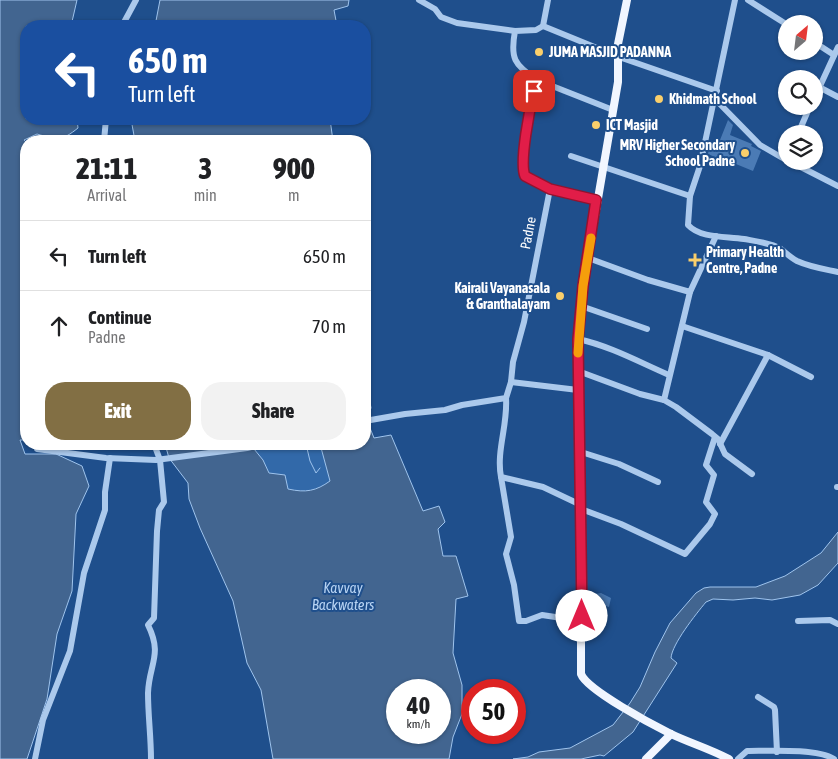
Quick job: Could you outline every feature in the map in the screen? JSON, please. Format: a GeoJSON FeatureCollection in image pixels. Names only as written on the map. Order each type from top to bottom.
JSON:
{"type":"FeatureCollection","features":[{"type":"Feature","properties":{"kind":"main road"},"geometry":{"type":"LineString","coordinates":[[627,0],[618,44],[618,82],[596,200],[578,339],[581,452],[581,674],[587,684],[671,734],[729,759]]}},
{"type":"Feature","properties":{"kind":"main road"},"geometry":{"type":"LineString","coordinates":[[646,759],[671,734]]}},
{"type":"Feature","properties":{"kind":"street"},"geometry":{"type":"LineString","coordinates":[[125,20],[136,0]]}},
{"type":"Feature","properties":{"kind":"street"},"geometry":{"type":"LineString","coordinates":[[419,0],[435,9],[440,17],[457,23],[515,31],[536,30],[543,26],[548,0]]}},
{"type":"Feature","properties":{"kind":"street"},"geometry":{"type":"LineString","coordinates":[[734,0],[717,91],[700,166],[690,196],[688,225],[692,230],[716,236],[746,239],[769,244],[780,249],[795,260],[814,267],[838,272]]}},
{"type":"Feature","properties":{"kind":"street"},"geometry":{"type":"LineString","coordinates":[[748,0],[778,19]]}},
{"type":"Feature","properties":{"kind":"street"},"geometry":{"type":"LineString","coordinates":[[543,26],[619,57],[717,91]]}},
{"type":"Feature","properties":{"kind":"street"},"geometry":{"type":"LineString","coordinates":[[515,31],[511,49],[516,62],[522,70],[537,80],[613,110]]}},
{"type":"Feature","properties":{"kind":"street"},"geometry":{"type":"LineString","coordinates":[[823,78],[838,47]]}},
{"type":"Feature","properties":{"kind":"street"},"geometry":{"type":"LineString","coordinates":[[823,48],[834,55]]}},
{"type":"Feature","properties":{"kind":"street"},"geometry":{"type":"LineString","coordinates":[[537,80],[526,120],[527,131],[523,172],[529,180],[550,189],[596,200]]}},
{"type":"Feature","properties":{"kind":"street"},"geometry":{"type":"LineString","coordinates":[[823,89],[838,97]]}},
{"type":"Feature","properties":{"kind":"street"},"geometry":{"type":"LineString","coordinates":[[715,99],[760,145],[778,155]]}},
{"type":"Feature","properties":{"kind":"street"},"geometry":{"type":"LineString","coordinates":[[571,156],[690,196]]}},
{"type":"Feature","properties":{"kind":"street"},"geometry":{"type":"LineString","coordinates":[[807,170],[838,186]]}},
{"type":"Feature","properties":{"kind":"street","name":"Padne"},"geometry":{"type":"LineString","coordinates":[[550,189],[524,322],[506,398],[506,425],[500,455],[501,477],[511,537],[506,554],[514,585],[519,621],[526,621],[542,615],[582,621]]}},
{"type":"Feature","properties":{"kind":"street"},"geometry":{"type":"LineString","coordinates":[[664,400],[690,292],[716,236]]}},
{"type":"Feature","properties":{"kind":"street"},"geometry":{"type":"LineString","coordinates":[[588,258],[648,280],[690,292]]}},
{"type":"Feature","properties":{"kind":"street"},"geometry":{"type":"LineString","coordinates":[[581,306],[647,329]]}},
{"type":"Feature","properties":{"kind":"street"},"geometry":{"type":"LineString","coordinates":[[682,326],[768,355],[811,377]]}},
{"type":"Feature","properties":{"kind":"street"},"geometry":{"type":"LineString","coordinates":[[578,339],[622,354],[669,375]]}},
{"type":"Feature","properties":{"kind":"street"},"geometry":{"type":"LineString","coordinates":[[720,444],[768,355]]}},
{"type":"Feature","properties":{"kind":"street"},"geometry":{"type":"LineString","coordinates":[[578,371],[640,394],[664,400],[690,417],[715,437],[725,454],[752,474]]}},
{"type":"Feature","properties":{"kind":"street"},"geometry":{"type":"LineString","coordinates":[[511,382],[578,390]]}},
{"type":"Feature","properties":{"kind":"street"},"geometry":{"type":"LineString","coordinates":[[371,420],[385,416],[444,410],[506,398]]}},
{"type":"Feature","properties":{"kind":"street"},"geometry":{"type":"LineString","coordinates":[[501,477],[543,487],[581,507],[685,554],[710,524],[715,514],[706,502],[714,475],[706,465],[715,437]]}},
{"type":"Feature","properties":{"kind":"street"},"geometry":{"type":"LineString","coordinates":[[45,450],[138,461],[163,460],[227,450]]}},
{"type":"Feature","properties":{"kind":"street"},"geometry":{"type":"LineString","coordinates":[[151,759],[148,692],[156,650],[155,639],[148,625],[154,618],[157,531],[159,510],[164,502],[163,460],[157,450]]}},
{"type":"Feature","properties":{"kind":"street"},"geometry":{"type":"LineString","coordinates":[[581,452],[619,464],[658,482]]}},
{"type":"Feature","properties":{"kind":"street"},"geometry":{"type":"LineString","coordinates":[[35,759],[43,720],[65,668],[72,644],[84,573],[105,510],[105,492],[110,458]]}},
{"type":"Feature","properties":{"kind":"street"},"geometry":{"type":"LineString","coordinates":[[798,621],[830,620],[838,624]]}},
{"type":"Feature","properties":{"kind":"street"},"geometry":{"type":"LineString","coordinates":[[758,698],[774,707],[775,710],[776,752]]}},
{"type":"Feature","properties":{"kind":"street"},"geometry":{"type":"LineString","coordinates":[[738,759],[747,751],[819,754],[834,759]]}},
{"type":"Feature","properties":{"kind":"shaded area"},"geometry":{"type":"Polygon","coordinates":[[[255,450],[322,450],[330,481],[305,492],[290,490],[275,480],[255,450]]]}},
{"type":"Feature","properties":{"kind":"water"},"geometry":{"type":"Polygon","coordinates":[[[0,0],[77,0],[72,20],[20,20],[20,125],[78,125],[78,128],[68,135],[20,135],[20,450],[24,450],[25,454],[56,454],[82,466],[89,486],[76,514],[72,591],[57,634],[47,699],[27,759],[0,759],[0,0]]]}},
{"type":"Feature","properties":{"kind":"water"},"geometry":{"type":"Polygon","coordinates":[[[160,0],[349,0],[348,6],[334,10],[336,20],[156,20],[160,0]]]}},
{"type":"Feature","properties":{"kind":"water"},"geometry":{"type":"Polygon","coordinates":[[[132,125],[331,125],[332,135],[134,135],[132,125]]]}},
{"type":"Feature","properties":{"kind":"water","name":"Kavvay Backwaters"},"geometry":{"type":"Polygon","coordinates":[[[371,430],[374,438],[391,435],[423,511],[439,506],[445,522],[438,529],[443,556],[456,556],[468,596],[456,599],[453,653],[461,681],[461,717],[453,737],[449,759],[273,759],[261,690],[247,663],[233,601],[200,528],[189,499],[188,483],[169,458],[167,450],[255,450],[263,460],[269,473],[285,475],[288,489],[306,491],[320,487],[330,481],[322,450],[371,450],[371,430]]]}},
{"type":"Feature","properties":{"kind":"water"},"geometry":{"type":"Polygon","coordinates":[[[838,532],[838,563],[818,585],[800,595],[772,600],[755,598],[713,599],[706,602],[675,645],[671,658],[677,663],[633,732],[604,756],[600,755],[581,759],[513,759],[528,757],[539,752],[570,748],[613,725],[640,687],[670,623],[696,593],[710,587],[756,587],[785,576],[821,553],[838,532]]]}},
{"type":"Feature","properties":{"kind":"building"},"geometry":{"type":"Polygon","coordinates":[[[728,120],[733,125],[730,135],[752,144],[751,146],[761,151],[753,171],[708,154],[709,148],[716,150],[728,120]]]}},
{"type":"Feature","properties":{"kind":"building"},"geometry":{"type":"Polygon","coordinates":[[[601,593],[611,598],[609,607],[598,604],[595,599],[595,594],[601,593]]]}},
{"type":"Feature","properties":{"kind":"waterway"},"geometry":{"type":"LineString","coordinates":[[307,450],[316,473],[320,468]]}},
{"type":"Feature","properties":{"kind":"slow traffic"},"geometry":{"type":"LineString","coordinates":[[578,353],[583,286],[591,238]]}},
{"type":"Feature","properties":{"kind":"place","name":"JUMA MASJID PADANNA"},"geometry":{"type":"Point","coordinates":[539,52]}},
{"type":"Feature","properties":{"kind":"place","name":"Khidmath School"},"geometry":{"type":"Point","coordinates":[659,99]}},
{"type":"Feature","properties":{"kind":"place","name":"ICT Masjid"},"geometry":{"type":"Point","coordinates":[596,125]}},
{"type":"Feature","properties":{"kind":"place","name":"MRV Higher Secondary School Padne"},"geometry":{"type":"Point","coordinates":[745,153]}},
{"type":"Feature","properties":{"kind":"place","name":"Primary Health Centre, Padne"},"geometry":{"type":"Point","coordinates":[695,260]}},
{"type":"Feature","properties":{"kind":"place","name":"Kairali Vayanasala & Granthalayam"},"geometry":{"type":"Point","coordinates":[560,296]}},
{"type":"Feature","properties":{"kind":"route"},"geometry":{"type":"LineString","coordinates":[[534,91],[526,120],[527,131],[523,158],[523,172],[525,176],[529,180],[550,189],[596,200],[583,286],[578,339],[582,616]]}}]}
